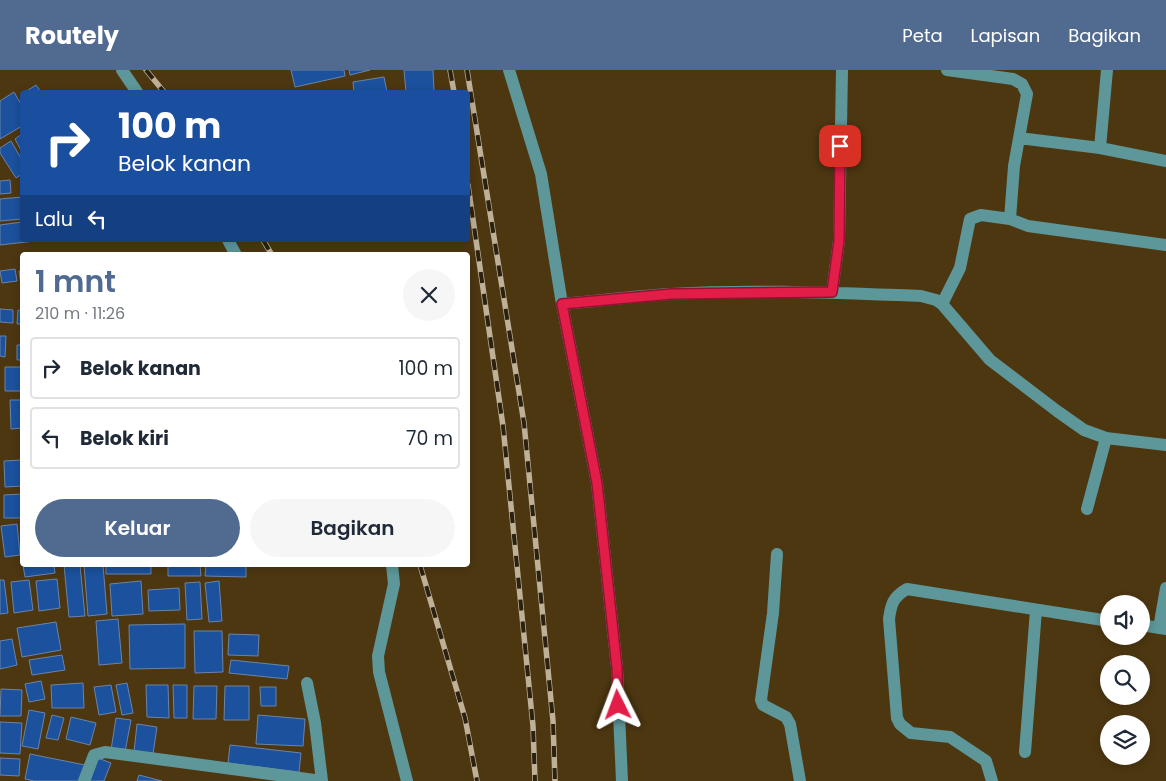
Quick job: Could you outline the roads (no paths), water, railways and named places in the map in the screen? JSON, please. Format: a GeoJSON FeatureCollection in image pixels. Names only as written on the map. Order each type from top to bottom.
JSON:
{"type":"FeatureCollection","features":[{"type":"Feature","properties":{"kind":"street"},"geometry":{"type":"LineString","coordinates":[[122,70],[136,90]]}},
{"type":"Feature","properties":{"kind":"street"},"geometry":{"type":"LineString","coordinates":[[509,70],[541,174],[562,304],[597,483],[617,668],[622,781]]}},
{"type":"Feature","properties":{"kind":"street"},"geometry":{"type":"LineString","coordinates":[[832,292],[839,241],[842,70]]}},
{"type":"Feature","properties":{"kind":"street"},"geometry":{"type":"LineString","coordinates":[[947,70],[1013,79],[1022,84],[1026,94],[1014,166],[1010,219]]}},
{"type":"Feature","properties":{"kind":"street"},"geometry":{"type":"LineString","coordinates":[[1100,148],[1107,70]]}},
{"type":"Feature","properties":{"kind":"street"},"geometry":{"type":"LineString","coordinates":[[1019,138],[1100,148],[1166,161]]}},
{"type":"Feature","properties":{"kind":"street"},"geometry":{"type":"LineString","coordinates":[[942,304],[960,268],[970,220],[981,215],[1010,219],[1028,226],[1166,245]]}},
{"type":"Feature","properties":{"kind":"street"},"geometry":{"type":"LineString","coordinates":[[562,304],[671,294],[832,292],[921,296],[936,300],[942,304],[990,360],[1084,430],[1106,438],[1166,445]]}},
{"type":"Feature","properties":{"kind":"street"},"geometry":{"type":"LineString","coordinates":[[1087,510],[1106,438]]}},
{"type":"Feature","properties":{"kind":"street"},"geometry":{"type":"LineString","coordinates":[[777,554],[773,613],[761,700],[763,705],[786,717],[790,724],[800,781]]}},
{"type":"Feature","properties":{"kind":"street"},"geometry":{"type":"LineString","coordinates":[[392,567],[394,584],[378,656],[379,672],[407,781]]}},
{"type":"Feature","properties":{"kind":"street"},"geometry":{"type":"LineString","coordinates":[[1150,626],[1163,628],[1166,588]]}},
{"type":"Feature","properties":{"kind":"street"},"geometry":{"type":"LineString","coordinates":[[992,781],[986,761],[950,737],[911,733],[900,724],[897,718],[889,619],[891,603],[897,595],[907,589],[1100,619]]}},
{"type":"Feature","properties":{"kind":"street"},"geometry":{"type":"LineString","coordinates":[[1025,752],[1036,610]]}},
{"type":"Feature","properties":{"kind":"street"},"geometry":{"type":"LineString","coordinates":[[84,781],[94,755],[105,752],[322,781],[315,723],[307,683]]}},
{"type":"Feature","properties":{"kind":"railway"},"geometry":{"type":"LineString","coordinates":[[146,70],[162,90]]}},
{"type":"Feature","properties":{"kind":"railway"},"geometry":{"type":"LineString","coordinates":[[450,70],[454,90]]}},
{"type":"Feature","properties":{"kind":"railway"},"geometry":{"type":"LineString","coordinates":[[467,70],[524,423],[553,721],[555,781]]}},
{"type":"Feature","properties":{"kind":"railway"},"geometry":{"type":"LineString","coordinates":[[470,199],[503,426],[533,726],[535,781]]}},
{"type":"Feature","properties":{"kind":"railway"},"geometry":{"type":"LineString","coordinates":[[264,242],[270,252]]}},
{"type":"Feature","properties":{"kind":"railway"},"geometry":{"type":"LineString","coordinates":[[421,567],[465,718],[477,781]]}}]}
